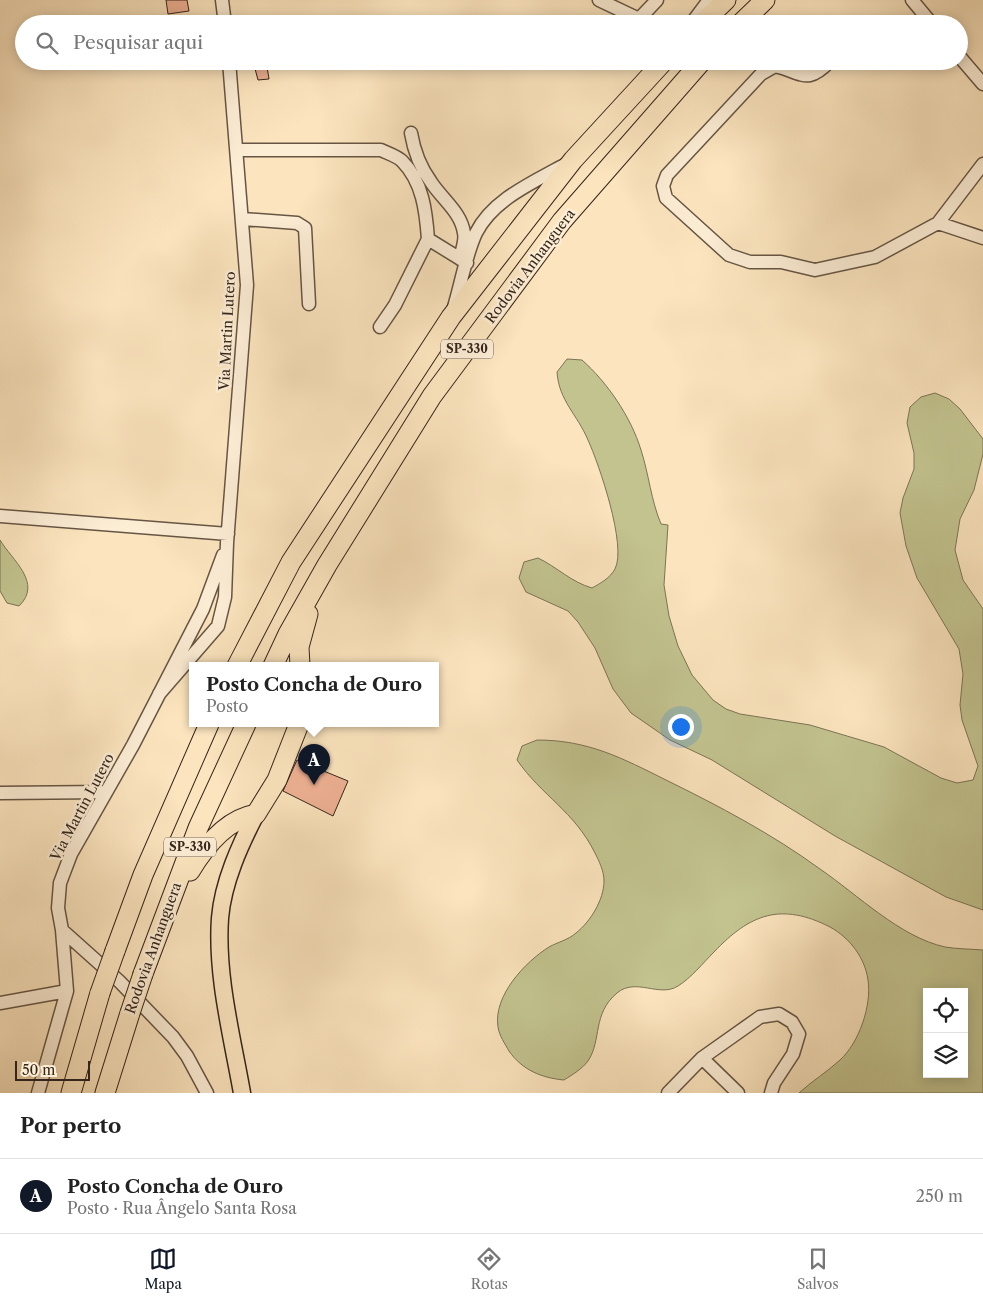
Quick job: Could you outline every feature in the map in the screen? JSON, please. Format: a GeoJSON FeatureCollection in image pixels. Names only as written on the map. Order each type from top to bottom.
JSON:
{"type":"FeatureCollection","features":[{"type":"Feature","properties":{"kind":"highway"},"geometry":{"type":"LineString","coordinates":[[710,15],[726,0]]}},
{"type":"Feature","properties":{"kind":"highway"},"geometry":{"type":"LineString","coordinates":[[749,15],[765,0]]}},
{"type":"Feature","properties":{"kind":"highway","name":"SP-330"},"geometry":{"type":"LineString","coordinates":[[239,662],[291,562],[451,317],[573,160],[656,70]]}},
{"type":"Feature","properties":{"kind":"highway","name":"Rodovia Anhanguera"},"geometry":{"type":"LineString","coordinates":[[275,662],[288,634],[327,565],[432,396],[562,222],[694,70]]}},
{"type":"Feature","properties":{"kind":"highway"},"geometry":{"type":"LineString","coordinates":[[300,662],[303,625],[327,565]]}},
{"type":"Feature","properties":{"kind":"highway","name":"SP-330"},"geometry":{"type":"LineString","coordinates":[[71,1093],[100,992],[142,875],[208,727]]}},
{"type":"Feature","properties":{"kind":"highway","name":"Rodovia Anhanguera"},"geometry":{"type":"LineString","coordinates":[[105,1093],[165,912],[198,828],[245,727]]}},
{"type":"Feature","properties":{"kind":"highway"},"geometry":{"type":"LineString","coordinates":[[165,912],[201,853],[213,840],[237,819],[256,814],[277,780],[298,727]]}},
{"type":"Feature","properties":{"kind":"main road"},"geometry":{"type":"LineString","coordinates":[[242,1093],[221,961],[220,917],[235,860],[256,814]]}},
{"type":"Feature","properties":{"kind":"street"},"geometry":{"type":"LineString","coordinates":[[222,0],[224,15]]}},
{"type":"Feature","properties":{"kind":"street"},"geometry":{"type":"LineString","coordinates":[[599,0],[632,15]]}},
{"type":"Feature","properties":{"kind":"street"},"geometry":{"type":"LineString","coordinates":[[642,15],[657,0]]}},
{"type":"Feature","properties":{"kind":"street"},"geometry":{"type":"LineString","coordinates":[[698,15],[709,0]]}},
{"type":"Feature","properties":{"kind":"street"},"geometry":{"type":"LineString","coordinates":[[912,0],[924,15]]}},
{"type":"Feature","properties":{"kind":"street"},"geometry":{"type":"LineString","coordinates":[[968,66],[983,84]]}},
{"type":"Feature","properties":{"kind":"street","name":"Via Martin Lutero"},"geometry":{"type":"LineString","coordinates":[[159,694],[220,622],[226,597],[228,538],[247,285],[231,70]]}},
{"type":"Feature","properties":{"kind":"street"},"geometry":{"type":"LineString","coordinates":[[768,70],[761,74],[667,175],[663,186],[666,198],[729,255],[750,262],[781,262],[815,270],[876,257],[938,223],[977,181],[983,164]]}},
{"type":"Feature","properties":{"kind":"street"},"geometry":{"type":"LineString","coordinates":[[787,70],[805,76],[818,74],[822,70]]}},
{"type":"Feature","properties":{"kind":"street"},"geometry":{"type":"LineString","coordinates":[[411,133],[414,150],[421,166],[431,182],[460,217],[465,234],[463,261],[451,317]]}},
{"type":"Feature","properties":{"kind":"street"},"geometry":{"type":"LineString","coordinates":[[238,150],[381,150],[401,160],[415,180],[426,208],[428,239],[395,306],[380,327]]}},
{"type":"Feature","properties":{"kind":"street"},"geometry":{"type":"LineString","coordinates":[[463,261],[476,234],[489,214],[515,192],[573,160]]}},
{"type":"Feature","properties":{"kind":"street"},"geometry":{"type":"LineString","coordinates":[[243,219],[297,223],[305,228],[309,304]]}},
{"type":"Feature","properties":{"kind":"street"},"geometry":{"type":"LineString","coordinates":[[938,223],[983,238]]}},
{"type":"Feature","properties":{"kind":"street"},"geometry":{"type":"LineString","coordinates":[[428,239],[463,261]]}},
{"type":"Feature","properties":{"kind":"street"},"geometry":{"type":"LineString","coordinates":[[0,516],[228,538]]}},
{"type":"Feature","properties":{"kind":"street","name":"Via Martin Lutero"},"geometry":{"type":"LineString","coordinates":[[67,991],[62,930],[58,908],[60,883],[71,854],[202,613],[228,538]]}},
{"type":"Feature","properties":{"kind":"street"},"geometry":{"type":"LineString","coordinates":[[202,613],[207,624],[220,622]]}},
{"type":"Feature","properties":{"kind":"street"},"geometry":{"type":"LineString","coordinates":[[0,792],[106,792]]}},
{"type":"Feature","properties":{"kind":"street"},"geometry":{"type":"LineString","coordinates":[[62,930],[120,981],[173,1037],[187,1056],[207,1093]]}},
{"type":"Feature","properties":{"kind":"street"},"geometry":{"type":"LineString","coordinates":[[0,1004],[67,991],[38,1093]]}},
{"type":"Feature","properties":{"kind":"street"},"geometry":{"type":"LineString","coordinates":[[668,1093],[702,1058],[760,1017],[779,1014],[792,1022],[799,1034],[793,1054],[774,1083],[772,1093]]}},
{"type":"Feature","properties":{"kind":"street"},"geometry":{"type":"LineString","coordinates":[[702,1058],[738,1093]]}},
{"type":"Feature","properties":{"kind":"green space"},"geometry":{"type":"Polygon","coordinates":[[[567,359],[582,360],[609,389],[625,413],[637,438],[661,524],[668,525],[664,585],[669,616],[678,646],[692,675],[713,700],[726,709],[740,714],[810,725],[884,747],[941,778],[957,783],[973,780],[978,766],[962,720],[960,705],[963,674],[959,649],[917,578],[906,546],[900,513],[903,498],[914,469],[914,453],[907,423],[910,407],[921,397],[935,393],[949,399],[960,409],[983,439],[983,454],[974,490],[960,519],[955,550],[963,580],[983,609],[983,910],[946,897],[835,836],[712,760],[670,740],[631,713],[613,689],[595,648],[578,622],[568,611],[526,592],[519,578],[524,562],[538,558],[577,582],[592,588],[611,575],[618,558],[615,524],[599,467],[584,431],[565,399],[558,382],[557,372],[567,359]]]}},
{"type":"Feature","properties":{"kind":"green space"},"geometry":{"type":"Polygon","coordinates":[[[0,540],[27,580],[28,589],[26,597],[19,606],[7,603],[0,591],[0,540]]]}},
{"type":"Feature","properties":{"kind":"green space"},"geometry":{"type":"Polygon","coordinates":[[[537,740],[572,743],[619,758],[706,800],[764,832],[802,856],[880,914],[912,934],[928,942],[945,947],[983,950],[983,1093],[799,1093],[840,1060],[853,1044],[866,1012],[869,990],[868,980],[860,956],[844,937],[830,927],[812,919],[781,914],[767,916],[740,929],[678,986],[663,990],[632,987],[617,993],[604,1010],[595,1044],[588,1061],[564,1080],[540,1075],[526,1068],[514,1058],[502,1039],[498,1027],[500,1004],[513,981],[530,961],[549,947],[573,935],[586,923],[602,896],[604,881],[600,863],[587,838],[517,760],[522,746],[537,740]]]}},
{"type":"Feature","properties":{"kind":"building"},"geometry":{"type":"Polygon","coordinates":[[[166,0],[187,0],[189,11],[168,14],[166,0]]]}},
{"type":"Feature","properties":{"kind":"building"},"geometry":{"type":"Polygon","coordinates":[[[255,70],[268,70],[269,79],[258,80],[255,70]]]}},
{"type":"Feature","properties":{"kind":"building"},"geometry":{"type":"Polygon","coordinates":[[[297,760],[348,781],[333,816],[283,791],[297,760]]]}},
{"type":"Feature","properties":{"kind":"place","name":"Posto Concha de Ouro"},"geometry":{"type":"Point","coordinates":[314,785]}}]}
